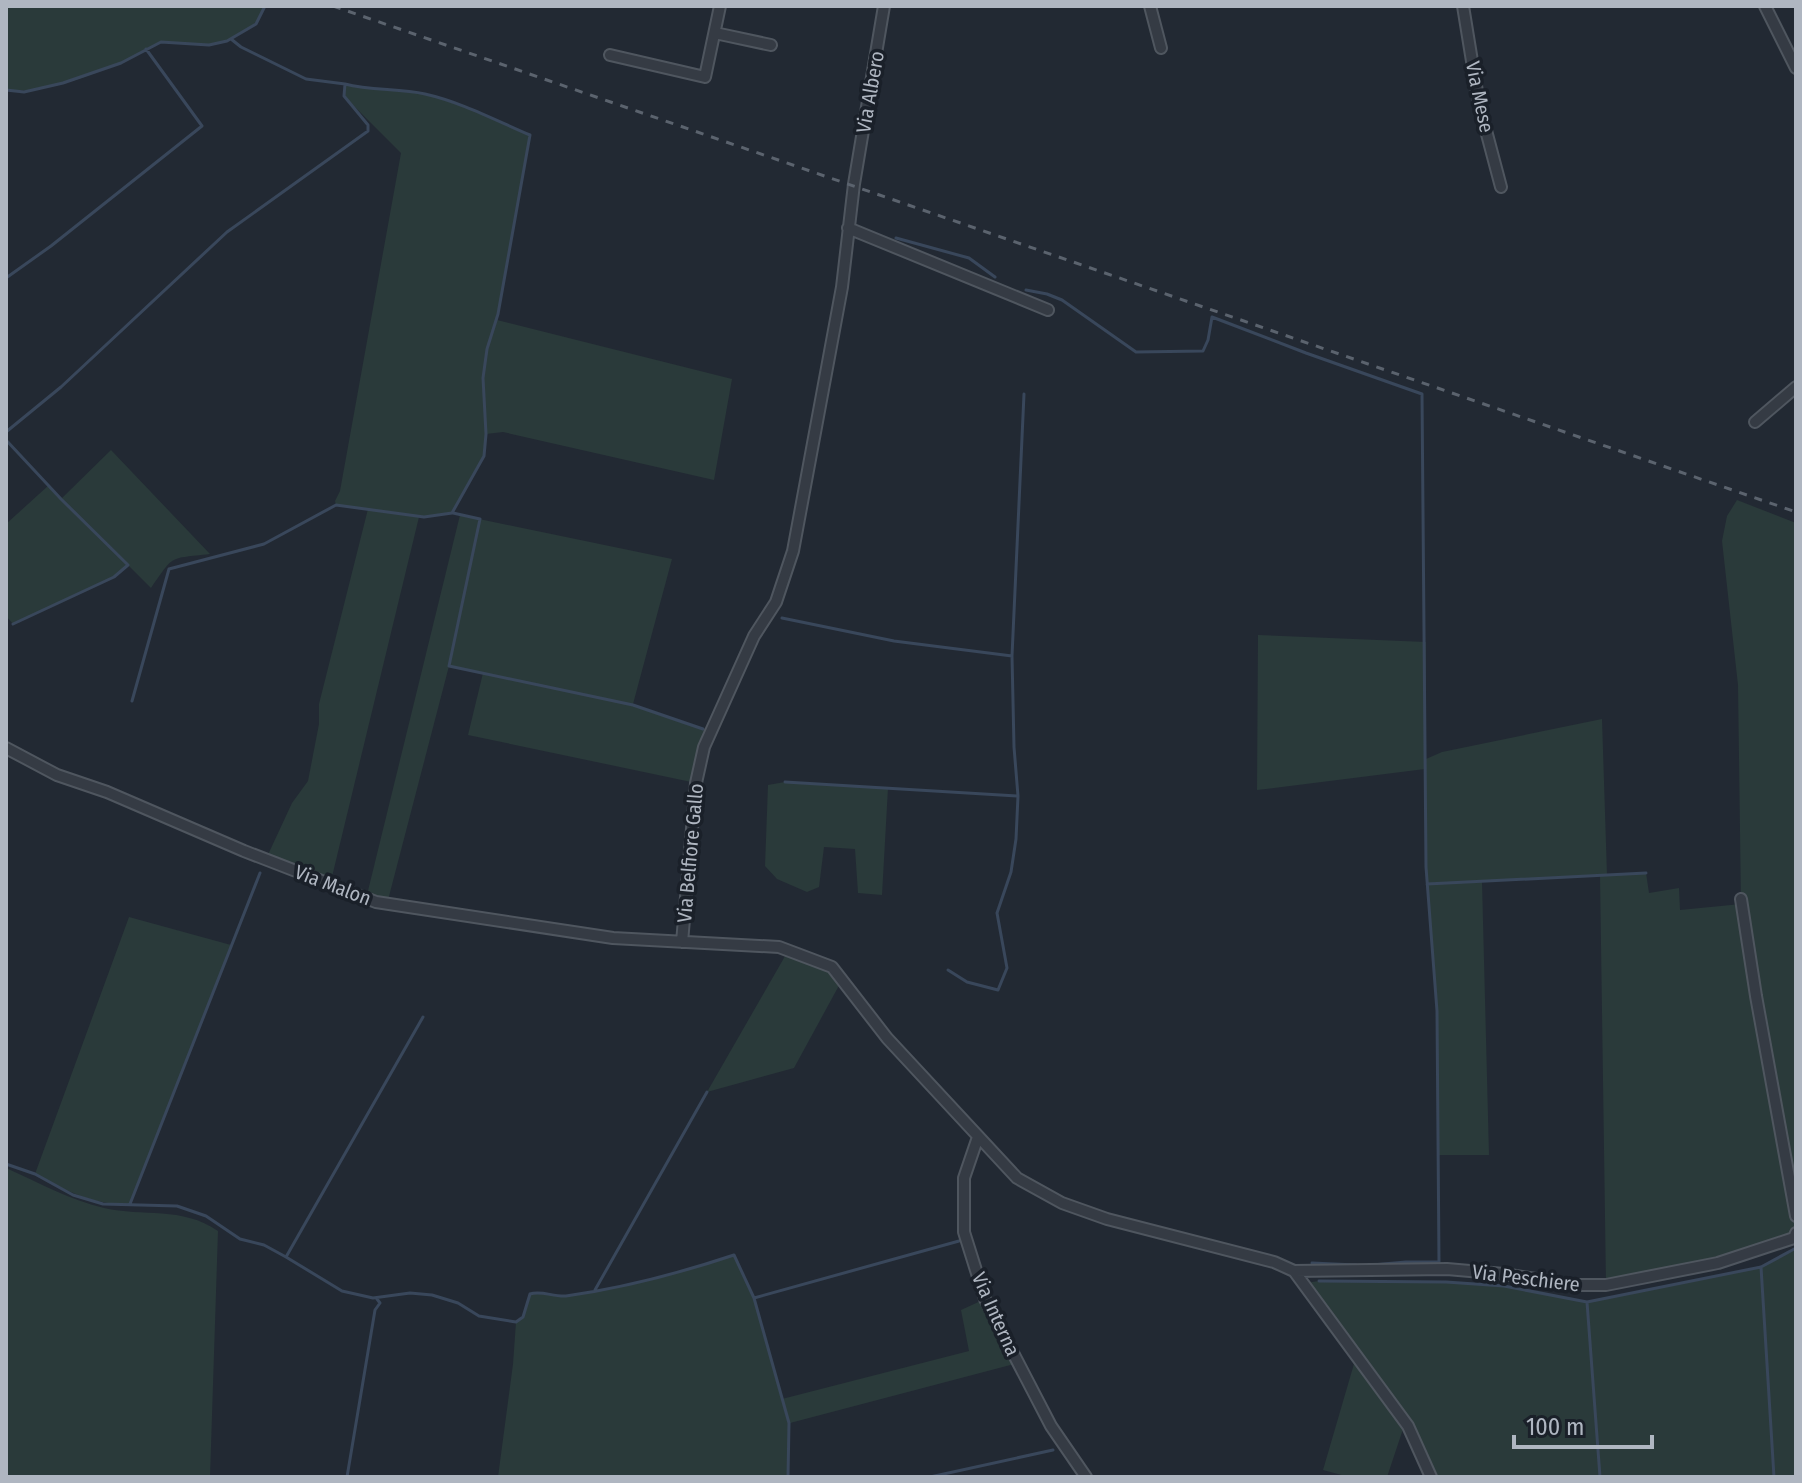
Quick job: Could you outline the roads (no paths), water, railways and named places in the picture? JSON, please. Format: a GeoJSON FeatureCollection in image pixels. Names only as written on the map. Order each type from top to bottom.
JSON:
{"type":"FeatureCollection","features":[{"type":"Feature","properties":{"kind":"street"},"geometry":{"type":"LineString","coordinates":[[610,55],[705,77],[720,6]]}},
{"type":"Feature","properties":{"kind":"street","name":"Via Albero"},"geometry":{"type":"LineString","coordinates":[[855,178],[884,6]]}},
{"type":"Feature","properties":{"kind":"street"},"geometry":{"type":"LineString","coordinates":[[1150,6],[1161,48]]}},
{"type":"Feature","properties":{"kind":"street","name":"Via Mese"},"geometry":{"type":"LineString","coordinates":[[1463,6],[1479,104],[1501,187]]}},
{"type":"Feature","properties":{"kind":"street"},"geometry":{"type":"LineString","coordinates":[[1765,6],[1796,68]]}},
{"type":"Feature","properties":{"kind":"street"},"geometry":{"type":"LineString","coordinates":[[715,33],[771,45]]}},
{"type":"Feature","properties":{"kind":"street","name":"Via Belfiore Gallo"},"geometry":{"type":"LineString","coordinates":[[855,178],[842,287],[793,551],[776,602],[754,636],[710,731],[696,783],[682,942],[779,947],[832,967],[887,1038],[1017,1178],[1062,1203],[1107,1219],[1274,1262]]}},
{"type":"Feature","properties":{"kind":"street"},"geometry":{"type":"LineString","coordinates":[[848,228],[1048,310]]}},
{"type":"Feature","properties":{"kind":"street"},"geometry":{"type":"LineString","coordinates":[[1755,422],[1796,387]]}},
{"type":"Feature","properties":{"kind":"street","name":"Via Malon"},"geometry":{"type":"LineString","coordinates":[[6,748],[57,775],[107,792],[244,851],[376,902],[613,938],[682,942]]}},
{"type":"Feature","properties":{"kind":"street"},"geometry":{"type":"LineString","coordinates":[[1741,899],[1796,1216]]}},
{"type":"Feature","properties":{"kind":"street","name":"Via Interna"},"geometry":{"type":"LineString","coordinates":[[978,1137],[964,1178],[964,1232],[971,1256],[985,1299],[1051,1426],[1086,1477]]}},
{"type":"Feature","properties":{"kind":"street","name":"Via Peschiere"},"geometry":{"type":"LineString","coordinates":[[1274,1262],[1294,1271],[1447,1269],[1573,1285],[1606,1285],[1718,1263],[1794,1238],[1796,1233]]}},
{"type":"Feature","properties":{"kind":"street","name":"Via Peschiere"},"geometry":{"type":"LineString","coordinates":[[1294,1271],[1408,1426],[1431,1477]]}},
{"type":"Feature","properties":{"kind":"waterway"},"geometry":{"type":"LineString","coordinates":[[6,90],[24,92],[63,83],[121,63],[161,42],[209,45],[227,41],[256,24],[265,6]]}},
{"type":"Feature","properties":{"kind":"waterway"},"geometry":{"type":"LineString","coordinates":[[6,432],[61,387],[227,232],[368,131],[368,125],[344,96],[345,84],[306,79],[231,39]]}},
{"type":"Feature","properties":{"kind":"waterway"},"geometry":{"type":"LineString","coordinates":[[6,278],[202,126],[146,49]]}},
{"type":"Feature","properties":{"kind":"waterway"},"geometry":{"type":"LineString","coordinates":[[132,701],[169,569],[264,544],[336,505],[424,517],[452,513],[484,456],[483,378],[487,349],[498,314],[530,135],[438,97],[345,84]]}},
{"type":"Feature","properties":{"kind":"waterway"},"geometry":{"type":"LineString","coordinates":[[896,238],[969,258],[995,277]]}},
{"type":"Feature","properties":{"kind":"waterway"},"geometry":{"type":"LineString","coordinates":[[1026,290],[1062,300],[1136,352],[1203,351],[1212,317],[1422,394],[1426,867],[1437,1011],[1439,1262],[1372,1265]]}},
{"type":"Feature","properties":{"kind":"waterway"},"geometry":{"type":"LineString","coordinates":[[948,970],[967,982],[998,990],[1007,968],[997,913],[1011,872],[1016,839],[1018,796],[1012,656],[1024,394]]}},
{"type":"Feature","properties":{"kind":"waterway"},"geometry":{"type":"LineString","coordinates":[[6,440],[128,565],[114,577],[13,624]]}},
{"type":"Feature","properties":{"kind":"waterway"},"geometry":{"type":"LineString","coordinates":[[453,513],[480,519],[449,666],[633,705],[703,729]]}},
{"type":"Feature","properties":{"kind":"waterway"},"geometry":{"type":"LineString","coordinates":[[782,618],[894,641],[1012,656]]}},
{"type":"Feature","properties":{"kind":"waterway"},"geometry":{"type":"LineString","coordinates":[[785,782],[1017,796]]}},
{"type":"Feature","properties":{"kind":"waterway"},"geometry":{"type":"LineString","coordinates":[[130,1204],[260,873]]}},
{"type":"Feature","properties":{"kind":"waterway"},"geometry":{"type":"LineString","coordinates":[[1427,884],[1646,873]]}},
{"type":"Feature","properties":{"kind":"waterway"},"geometry":{"type":"LineString","coordinates":[[286,1257],[423,1017]]}},
{"type":"Feature","properties":{"kind":"waterway"},"geometry":{"type":"LineString","coordinates":[[595,1290],[707,1092]]}},
{"type":"Feature","properties":{"kind":"waterway"},"geometry":{"type":"LineString","coordinates":[[6,1164],[35,1174],[73,1195],[103,1204],[177,1206],[206,1216],[240,1239],[264,1245],[342,1291],[373,1298],[410,1293],[432,1295],[458,1303],[479,1316],[516,1322],[523,1317],[530,1294],[566,1296],[609,1289],[734,1255],[754,1298],[789,1423],[788,1477]]}},
{"type":"Feature","properties":{"kind":"waterway"},"geometry":{"type":"LineString","coordinates":[[754,1298],[959,1241]]}},
{"type":"Feature","properties":{"kind":"waterway"},"geometry":{"type":"LineString","coordinates":[[1319,1281],[1446,1282],[1504,1286],[1587,1302],[1761,1267],[1796,1248]]}},
{"type":"Feature","properties":{"kind":"waterway"},"geometry":{"type":"LineString","coordinates":[[1312,1263],[1356,1265]]}},
{"type":"Feature","properties":{"kind":"waterway"},"geometry":{"type":"LineString","coordinates":[[1761,1267],[1774,1477]]}},
{"type":"Feature","properties":{"kind":"waterway"},"geometry":{"type":"LineString","coordinates":[[347,1477],[375,1310],[380,1303],[377,1299]]}},
{"type":"Feature","properties":{"kind":"waterway"},"geometry":{"type":"LineString","coordinates":[[1587,1302],[1600,1477]]}},
{"type":"Feature","properties":{"kind":"waterway"},"geometry":{"type":"LineString","coordinates":[[930,1477],[1053,1450]]}},
{"type":"Feature","properties":{"kind":"railway"},"geometry":{"type":"LineString","coordinates":[[333,6],[1796,512]]}}]}
